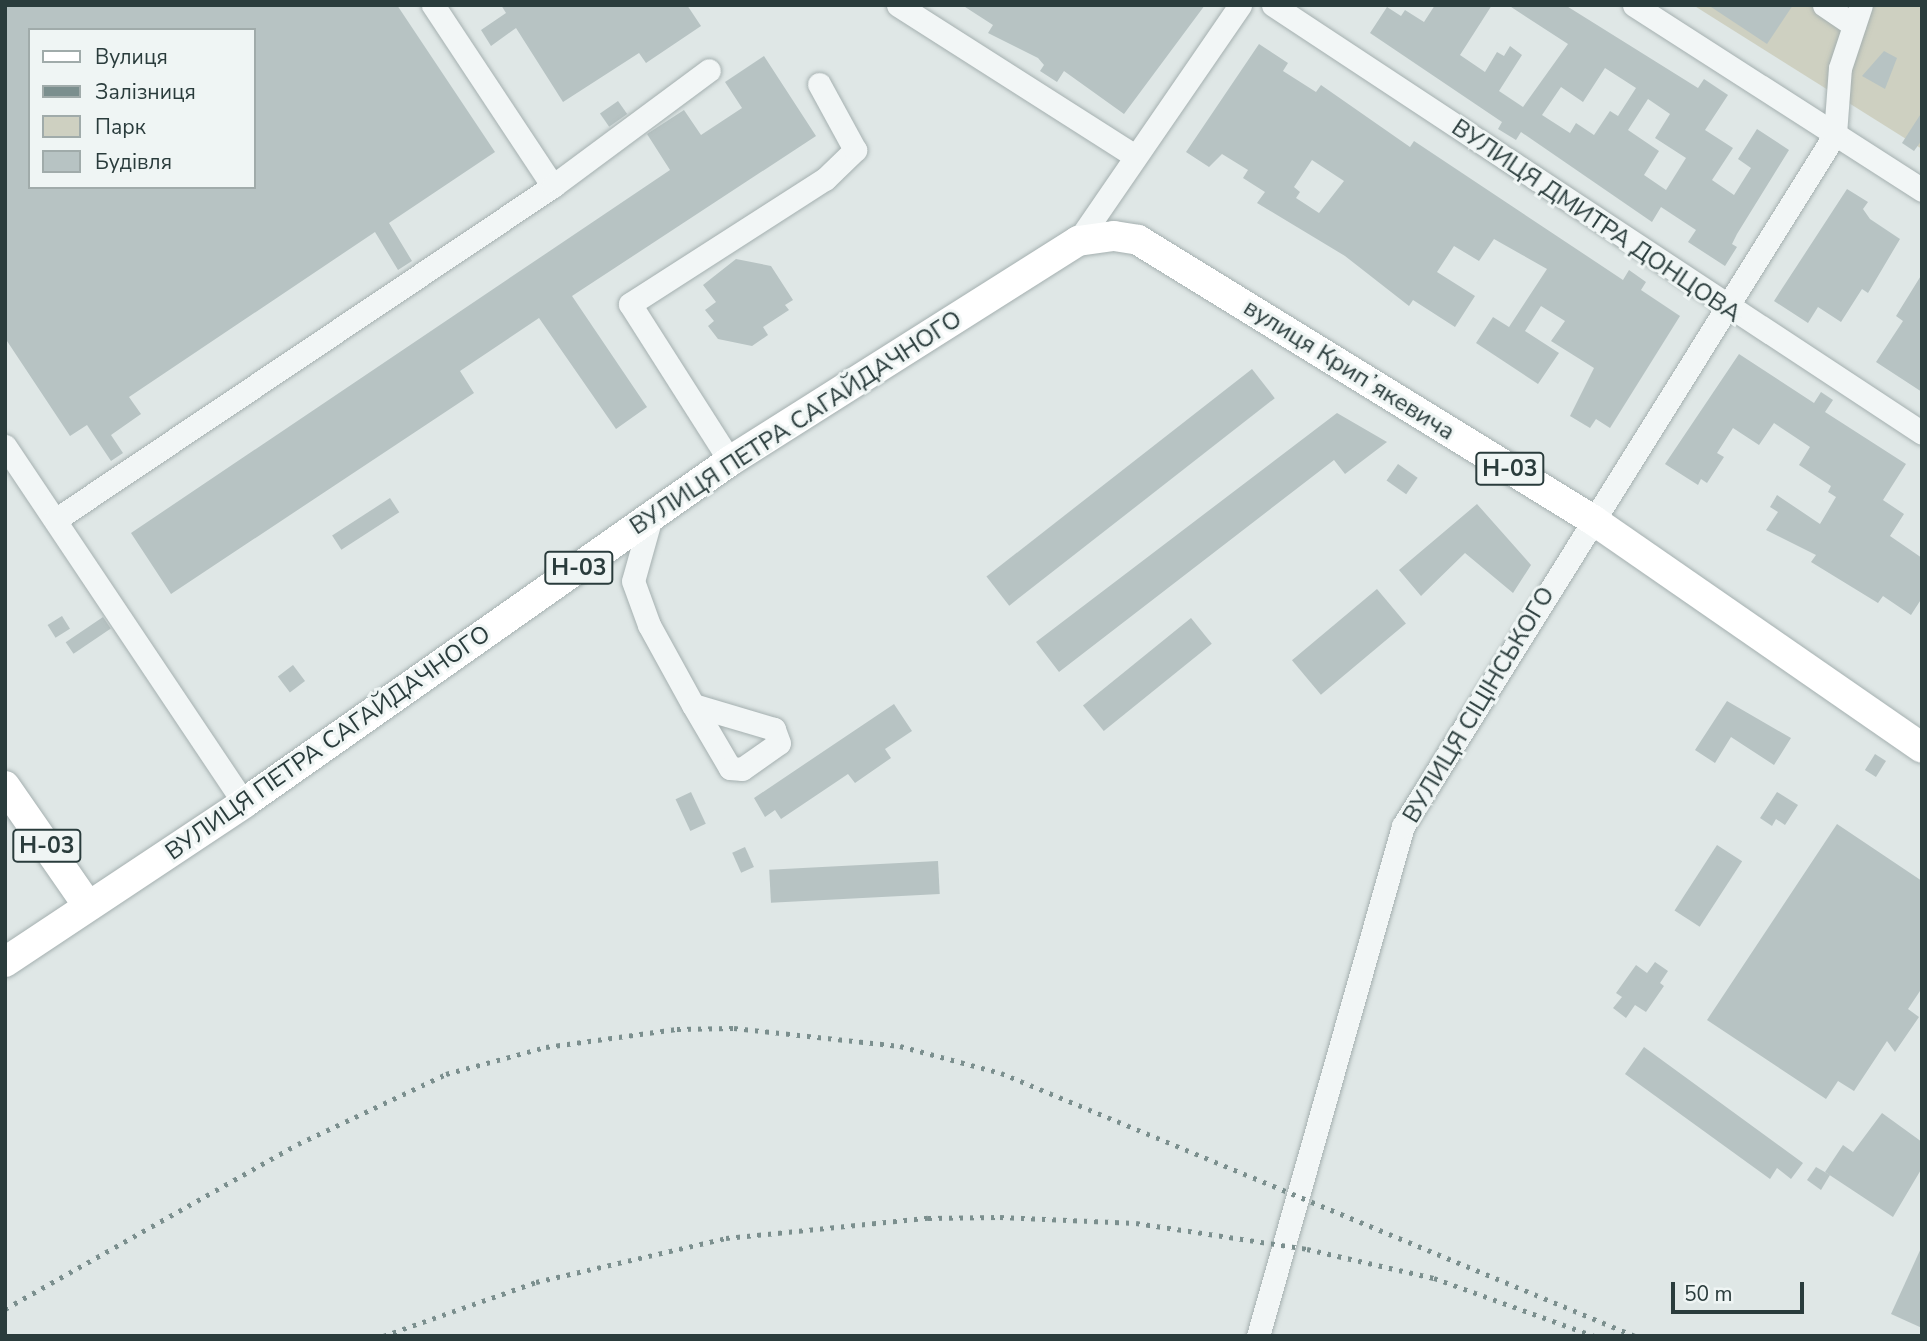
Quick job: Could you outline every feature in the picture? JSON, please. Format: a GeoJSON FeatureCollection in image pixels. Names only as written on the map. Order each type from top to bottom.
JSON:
{"type":"FeatureCollection","features":[{"type":"Feature","properties":{"kind":"main road","name":"вулиця Крипʼякевича"},"geometry":{"type":"LineString","coordinates":[[1078,241],[1114,236],[1138,240],[1592,520],[1922,748]]}},
{"type":"Feature","properties":{"kind":"main road","name":"ВУЛИЦЯ ПЕТРА САГАЙДАЧНОГО"},"geometry":{"type":"LineString","coordinates":[[5,962],[244,803],[730,461],[1078,241]]}},
{"type":"Feature","properties":{"kind":"main road","name":"Н-03"},"geometry":{"type":"LineString","coordinates":[[5,786],[88,906]]}},
{"type":"Feature","properties":{"kind":"street"},"geometry":{"type":"LineString","coordinates":[[433,5],[553,186]]}},
{"type":"Feature","properties":{"kind":"street"},"geometry":{"type":"LineString","coordinates":[[898,5],[1135,156]]}},
{"type":"Feature","properties":{"kind":"street","name":"ВУЛИЦЯ ПЕТРА САГАЙДАЧНОГО"},"geometry":{"type":"LineString","coordinates":[[1078,241],[1240,5]]}},
{"type":"Feature","properties":{"kind":"street","name":"ВУЛИЦЯ ДМИТРА ДОНЦОВА"},"geometry":{"type":"LineString","coordinates":[[1273,5],[1729,311],[1922,433]]}},
{"type":"Feature","properties":{"kind":"street"},"geometry":{"type":"LineString","coordinates":[[1634,5],[1922,190]]}},
{"type":"Feature","properties":{"kind":"street"},"geometry":{"type":"LineString","coordinates":[[1824,5],[1857,15],[1840,68],[1835,134]]}},
{"type":"Feature","properties":{"kind":"street"},"geometry":{"type":"LineString","coordinates":[[55,520],[553,186],[709,70]]}},
{"type":"Feature","properties":{"kind":"street"},"geometry":{"type":"LineString","coordinates":[[730,461],[630,304],[825,179],[855,150],[819,84]]}},
{"type":"Feature","properties":{"kind":"street","name":"ВУЛИЦЯ СІЦІНСЬКОГО"},"geometry":{"type":"LineString","coordinates":[[1258,1336],[1403,826],[1592,520],[1729,311],[1835,134]]}},
{"type":"Feature","properties":{"kind":"street"},"geometry":{"type":"LineString","coordinates":[[5,446],[244,803]]}},
{"type":"Feature","properties":{"kind":"street"},"geometry":{"type":"LineString","coordinates":[[651,517],[633,581],[649,625],[693,705]]}},
{"type":"Feature","properties":{"kind":"green space"},"geometry":{"type":"Polygon","coordinates":[[[1693,5],[1922,5],[1922,149],[1693,5]]]}},
{"type":"Feature","properties":{"kind":"building"},"geometry":{"type":"Polygon","coordinates":[[[5,5],[397,5],[495,152],[389,223],[412,261],[398,270],[375,232],[129,397],[141,414],[111,435],[123,453],[111,461],[87,425],[70,436],[5,338],[5,5]]]}},
{"type":"Feature","properties":{"kind":"building"},"geometry":{"type":"Polygon","coordinates":[[[501,5],[687,5],[701,26],[646,63],[639,53],[563,102],[516,28],[491,46],[481,30],[506,13],[501,5]]]}},
{"type":"Feature","properties":{"kind":"building"},"geometry":{"type":"Polygon","coordinates":[[[962,5],[1205,5],[1124,114],[1064,71],[1057,82],[1040,71],[1044,65],[1038,58],[988,33],[993,25],[962,5]]]}},
{"type":"Feature","properties":{"kind":"building"},"geometry":{"type":"Polygon","coordinates":[[[1435,5],[1492,5],[1460,55],[1485,72],[1497,52],[1504,56],[1510,46],[1522,55],[1499,91],[1523,107],[1568,44],[1508,5],[1565,5],[1698,88],[1704,79],[1728,95],[1705,130],[1733,148],[1712,180],[1734,195],[1751,168],[1738,159],[1757,129],[1789,150],[1737,234],[1732,244],[1737,247],[1725,266],[1688,242],[1696,230],[1661,207],[1652,222],[1521,132],[1516,140],[1498,129],[1502,122],[1370,33],[1387,7],[1401,16],[1405,10],[1424,22],[1435,5]],[[1605,68],[1583,102],[1561,87],[1542,115],[1570,133],[1576,123],[1594,135],[1610,111],[1618,116],[1636,88],[1605,68]],[[1648,99],[1628,130],[1659,151],[1644,175],[1666,190],[1686,158],[1655,138],[1670,114],[1648,99]]]}},
{"type":"Feature","properties":{"kind":"building"},"geometry":{"type":"Polygon","coordinates":[[[1708,5],[1793,5],[1767,44],[1708,5]]]}},
{"type":"Feature","properties":{"kind":"building"},"geometry":{"type":"Polygon","coordinates":[[[1259,44],[1288,63],[1283,71],[1316,92],[1321,85],[1410,147],[1414,141],[1623,280],[1629,270],[1646,282],[1641,290],[1680,316],[1610,428],[1596,419],[1590,428],[1570,416],[1594,368],[1551,341],[1565,321],[1541,306],[1525,331],[1559,353],[1538,384],[1476,343],[1493,317],[1509,327],[1547,269],[1494,239],[1479,261],[1454,246],[1437,272],[1475,296],[1455,327],[1413,300],[1409,306],[1345,256],[1257,203],[1265,192],[1243,178],[1248,170],[1222,154],[1209,167],[1186,152],[1259,44]],[[1312,160],[1294,187],[1300,192],[1296,198],[1319,213],[1344,181],[1312,160]]]}},
{"type":"Feature","properties":{"kind":"building"},"geometry":{"type":"Polygon","coordinates":[[[1884,51],[1897,58],[1885,89],[1862,76],[1884,51]]]}},
{"type":"Feature","properties":{"kind":"building"},"geometry":{"type":"Polygon","coordinates":[[[764,56],[816,136],[572,296],[647,407],[616,429],[539,318],[460,371],[474,393],[171,594],[131,533],[670,170],[647,134],[684,110],[701,135],[742,108],[725,82],[764,56]]]}},
{"type":"Feature","properties":{"kind":"building"},"geometry":{"type":"Polygon","coordinates":[[[618,101],[627,114],[609,127],[600,114],[618,101]]]}},
{"type":"Feature","properties":{"kind":"building"},"geometry":{"type":"Polygon","coordinates":[[[1922,112],[1922,140],[1914,151],[1902,143],[1922,112]]]}},
{"type":"Feature","properties":{"kind":"building"},"geometry":{"type":"Polygon","coordinates":[[[1847,189],[1868,202],[1863,209],[1870,219],[1900,239],[1868,293],[1862,289],[1841,322],[1818,307],[1808,323],[1774,301],[1847,189]]]}},
{"type":"Feature","properties":{"kind":"building"},"geometry":{"type":"Polygon","coordinates":[[[736,259],[771,266],[793,300],[785,305],[789,310],[763,327],[768,335],[752,346],[718,339],[708,326],[714,321],[705,310],[716,302],[703,285],[736,259]]]}},
{"type":"Feature","properties":{"kind":"building"},"geometry":{"type":"Polygon","coordinates":[[[1922,274],[1922,392],[1876,362],[1903,321],[1896,316],[1922,274]]]}},
{"type":"Feature","properties":{"kind":"building"},"geometry":{"type":"Polygon","coordinates":[[[1739,354],[1814,403],[1821,392],[1833,400],[1825,412],[1906,464],[1883,500],[1904,514],[1890,536],[1922,558],[1922,598],[1911,615],[1883,596],[1878,603],[1811,562],[1816,555],[1766,530],[1778,512],[1770,507],[1777,495],[1820,524],[1836,497],[1828,492],[1831,486],[1799,465],[1810,447],[1774,423],[1759,445],[1733,428],[1717,453],[1724,457],[1707,483],[1701,479],[1698,485],[1665,464],[1739,354]]]}},
{"type":"Feature","properties":{"kind":"building"},"geometry":{"type":"Polygon","coordinates":[[[1252,369],[1275,398],[1009,606],[986,576],[1252,369]]]}},
{"type":"Feature","properties":{"kind":"building"},"geometry":{"type":"Polygon","coordinates":[[[1337,413],[1387,442],[1345,474],[1334,460],[1059,672],[1036,642],[1337,413]]]}},
{"type":"Feature","properties":{"kind":"building"},"geometry":{"type":"Polygon","coordinates":[[[1398,464],[1418,478],[1406,494],[1387,480],[1398,464]]]}},
{"type":"Feature","properties":{"kind":"building"},"geometry":{"type":"Polygon","coordinates":[[[390,498],[399,512],[341,550],[332,536],[390,498]]]}},
{"type":"Feature","properties":{"kind":"building"},"geometry":{"type":"Polygon","coordinates":[[[1477,504],[1531,565],[1513,593],[1465,553],[1421,596],[1399,570],[1477,504]]]}},
{"type":"Feature","properties":{"kind":"building"},"geometry":{"type":"Polygon","coordinates":[[[1377,589],[1406,623],[1321,695],[1292,660],[1377,589]]]}},
{"type":"Feature","properties":{"kind":"building"},"geometry":{"type":"Polygon","coordinates":[[[62,616],[70,629],[56,638],[48,625],[62,616]]]}},
{"type":"Feature","properties":{"kind":"building"},"geometry":{"type":"Polygon","coordinates":[[[103,617],[111,629],[74,654],[66,642],[103,617]]]}},
{"type":"Feature","properties":{"kind":"building"},"geometry":{"type":"Polygon","coordinates":[[[1191,618],[1212,644],[1104,731],[1083,705],[1191,618]]]}},
{"type":"Feature","properties":{"kind":"building"},"geometry":{"type":"Polygon","coordinates":[[[293,665],[305,681],[290,692],[278,676],[293,665]]]}},
{"type":"Feature","properties":{"kind":"building"},"geometry":{"type":"Polygon","coordinates":[[[1727,701],[1791,738],[1774,765],[1731,737],[1715,763],[1695,750],[1727,701]]]}},
{"type":"Feature","properties":{"kind":"building"},"geometry":{"type":"Polygon","coordinates":[[[894,704],[912,731],[885,749],[891,758],[855,783],[848,774],[781,819],[775,810],[765,817],[754,798],[894,704]]]}},
{"type":"Feature","properties":{"kind":"building"},"geometry":{"type":"Polygon","coordinates":[[[1875,754],[1886,761],[1876,777],[1865,770],[1875,754]]]}},
{"type":"Feature","properties":{"kind":"building"},"geometry":{"type":"Polygon","coordinates":[[[691,792],[706,824],[690,831],[676,799],[691,792]]]}},
{"type":"Feature","properties":{"kind":"building"},"geometry":{"type":"Polygon","coordinates":[[[1777,792],[1798,805],[1785,825],[1776,819],[1772,826],[1760,818],[1777,792]]]}},
{"type":"Feature","properties":{"kind":"building"},"geometry":{"type":"Polygon","coordinates":[[[1837,824],[1922,881],[1922,988],[1908,1009],[1919,1017],[1895,1052],[1887,1041],[1854,1091],[1838,1081],[1826,1099],[1707,1020],[1837,824]]]}},
{"type":"Feature","properties":{"kind":"building"},"geometry":{"type":"Polygon","coordinates":[[[1717,845],[1742,861],[1700,927],[1675,910],[1717,845]]]}},
{"type":"Feature","properties":{"kind":"building"},"geometry":{"type":"Polygon","coordinates":[[[745,847],[754,867],[741,873],[732,853],[745,847]]]}},
{"type":"Feature","properties":{"kind":"building"},"geometry":{"type":"Polygon","coordinates":[[[938,861],[940,894],[771,903],[769,870],[938,861]]]}},
{"type":"Feature","properties":{"kind":"building"},"geometry":{"type":"Polygon","coordinates":[[[1655,962],[1668,971],[1660,983],[1664,986],[1646,1012],[1635,1005],[1626,1018],[1613,1008],[1622,997],[1616,993],[1636,965],[1647,973],[1655,962]]]}},
{"type":"Feature","properties":{"kind":"building"},"geometry":{"type":"Polygon","coordinates":[[[1644,1047],[1803,1163],[1791,1179],[1777,1168],[1770,1179],[1625,1074],[1644,1047]]]}},
{"type":"Feature","properties":{"kind":"building"},"geometry":{"type":"Polygon","coordinates":[[[1882,1113],[1922,1142],[1922,1168],[1893,1217],[1825,1172],[1843,1145],[1853,1152],[1882,1113]]]}},
{"type":"Feature","properties":{"kind":"building"},"geometry":{"type":"Polygon","coordinates":[[[1816,1167],[1830,1175],[1821,1190],[1807,1180],[1816,1167]]]}},
{"type":"Feature","properties":{"kind":"building"},"geometry":{"type":"Polygon","coordinates":[[[1922,1246],[1922,1328],[1891,1314],[1922,1246]]]}},
{"type":"Feature","properties":{"kind":"railway"},"geometry":{"type":"LineString","coordinates":[[5,1309],[298,1144],[446,1074],[546,1047],[677,1029],[734,1028],[900,1046],[1001,1073],[1635,1336]]}},
{"type":"Feature","properties":{"kind":"railway"},"geometry":{"type":"LineString","coordinates":[[383,1336],[536,1282],[726,1238],[928,1218],[1000,1217],[1136,1223],[1307,1249],[1434,1278],[1594,1336]]}}]}
